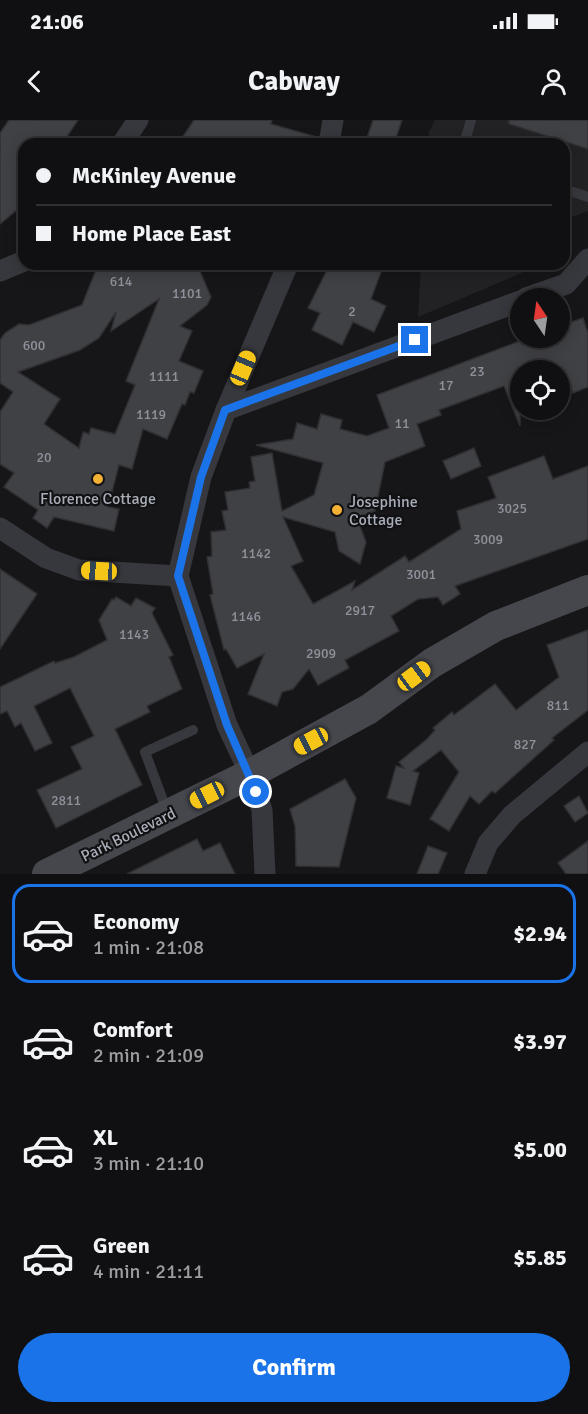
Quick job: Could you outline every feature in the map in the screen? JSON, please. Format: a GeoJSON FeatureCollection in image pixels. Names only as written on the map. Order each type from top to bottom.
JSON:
{"type":"FeatureCollection","features":[{"type":"Feature","properties":{"kind":"main road","name":"Park Boulevard"},"geometry":{"type":"LineString","coordinates":[[47,874],[250,774],[369,709],[432,663],[496,626],[588,590]]}},
{"type":"Feature","properties":{"kind":"street"},"geometry":{"type":"LineString","coordinates":[[126,138],[138,120]]}},
{"type":"Feature","properties":{"kind":"street"},"geometry":{"type":"LineString","coordinates":[[330,138],[333,120]]}},
{"type":"Feature","properties":{"kind":"street"},"geometry":{"type":"LineString","coordinates":[[555,288],[566,284],[588,259]]}},
{"type":"Feature","properties":{"kind":"street"},"geometry":{"type":"LineString","coordinates":[[0,271],[18,264]]}},
{"type":"Feature","properties":{"kind":"street"},"geometry":{"type":"LineString","coordinates":[[265,874],[262,810],[250,774],[227,725],[178,576],[201,477],[225,410],[285,270]]}},
{"type":"Feature","properties":{"kind":"street"},"geometry":{"type":"LineString","coordinates":[[225,410],[510,305]]}},
{"type":"Feature","properties":{"kind":"street"},"geometry":{"type":"LineString","coordinates":[[0,528],[46,558],[79,570],[178,576]]}},
{"type":"Feature","properties":{"kind":"street"},"geometry":{"type":"LineString","coordinates":[[474,874],[488,843],[512,815],[588,752]]}},
{"type":"Feature","properties":{"kind":"lane"},"geometry":{"type":"LineString","coordinates":[[466,138],[471,120]]}},
{"type":"Feature","properties":{"kind":"lane"},"geometry":{"type":"LineString","coordinates":[[570,191],[588,197]]}},
{"type":"Feature","properties":{"kind":"lane"},"geometry":{"type":"LineString","coordinates":[[168,815],[145,752],[193,730]]}},
{"type":"Feature","properties":{"kind":"shaded area"},"geometry":{"type":"Polygon","coordinates":[[[435,120],[588,120],[588,211],[570,218],[570,138],[428,138],[435,120]]]}},
{"type":"Feature","properties":{"kind":"shaded area"},"geometry":{"type":"Polygon","coordinates":[[[421,270],[529,270],[418,317],[421,270]]]}},
{"type":"Feature","properties":{"kind":"building"},"geometry":{"type":"Polygon","coordinates":[[[9,120],[78,120],[66,138],[18,138],[18,209],[0,224],[0,133],[9,120]]]}},
{"type":"Feature","properties":{"kind":"building"},"geometry":{"type":"Polygon","coordinates":[[[194,120],[272,120],[271,124],[317,137],[317,138],[182,138],[194,120]]]}},
{"type":"Feature","properties":{"kind":"building"},"geometry":{"type":"Polygon","coordinates":[[[373,120],[402,120],[396,138],[367,138],[373,120]]]}},
{"type":"Feature","properties":{"kind":"building"},"geometry":{"type":"Polygon","coordinates":[[[509,120],[588,120],[588,149],[570,143],[570,138],[553,138],[509,124],[509,120]]]}},
{"type":"Feature","properties":{"kind":"building"},"geometry":{"type":"Polygon","coordinates":[[[96,270],[200,270],[211,297],[207,305],[180,326],[192,331],[179,361],[203,371],[194,393],[190,392],[185,405],[182,404],[167,439],[143,429],[132,469],[119,465],[108,507],[119,509],[114,531],[54,517],[47,528],[33,518],[38,510],[4,487],[14,473],[0,464],[0,412],[13,392],[0,383],[0,340],[5,333],[19,324],[29,325],[82,305],[96,270]],[[159,299],[111,331],[116,312],[99,338],[80,350],[18,372],[60,399],[44,424],[79,448],[83,432],[89,434],[91,428],[115,434],[135,385],[126,381],[159,299]]]}},
{"type":"Feature","properties":{"kind":"building"},"geometry":{"type":"Polygon","coordinates":[[[327,270],[382,270],[371,299],[386,306],[374,332],[353,322],[342,345],[312,330],[320,313],[308,308],[327,270]]]}},
{"type":"Feature","properties":{"kind":"building"},"geometry":{"type":"Polygon","coordinates":[[[583,318],[588,333],[588,387],[573,393],[570,384],[570,360],[510,360],[510,401],[504,386],[439,410],[441,415],[417,424],[425,446],[385,462],[375,511],[357,518],[366,542],[360,564],[339,551],[335,532],[283,517],[303,561],[291,566],[313,604],[355,581],[352,590],[405,556],[409,562],[461,529],[457,511],[496,498],[488,477],[544,456],[553,479],[588,466],[588,539],[455,586],[460,594],[443,605],[438,597],[418,599],[391,616],[399,631],[345,660],[349,668],[318,685],[309,669],[293,689],[282,692],[277,706],[248,694],[264,654],[237,668],[226,649],[224,650],[210,595],[213,594],[207,557],[212,556],[211,532],[226,530],[222,511],[228,510],[225,492],[250,488],[249,482],[255,481],[251,457],[272,453],[282,511],[314,495],[323,463],[256,445],[293,439],[297,423],[317,429],[321,414],[342,420],[340,429],[367,436],[389,428],[377,395],[510,345],[510,348],[570,348],[570,323],[583,318]]]}},
{"type":"Feature","properties":{"kind":"building"},"geometry":{"type":"Polygon","coordinates":[[[474,448],[481,466],[451,479],[443,461],[474,448]]]}},
{"type":"Feature","properties":{"kind":"building"},"geometry":{"type":"Polygon","coordinates":[[[0,569],[37,594],[0,649],[0,569]]]}},
{"type":"Feature","properties":{"kind":"building"},"geometry":{"type":"Polygon","coordinates":[[[116,597],[131,606],[136,598],[155,608],[152,613],[173,655],[169,657],[182,689],[147,706],[150,712],[115,729],[142,785],[56,828],[37,790],[82,769],[71,747],[94,736],[70,688],[34,706],[52,743],[35,751],[21,723],[15,727],[7,711],[0,714],[0,687],[54,661],[55,663],[74,657],[107,640],[99,620],[112,599],[116,597]]]}},
{"type":"Feature","properties":{"kind":"building"},"geometry":{"type":"Polygon","coordinates":[[[588,630],[588,710],[552,738],[554,740],[495,793],[492,791],[479,804],[470,796],[449,831],[430,819],[459,772],[441,750],[413,771],[419,773],[410,805],[387,798],[396,766],[404,768],[399,762],[427,739],[435,730],[433,728],[452,712],[454,715],[495,684],[516,710],[559,677],[547,645],[588,630]]]}},
{"type":"Feature","properties":{"kind":"building"},"geometry":{"type":"Polygon","coordinates":[[[345,779],[356,798],[339,867],[296,866],[295,826],[290,809],[345,779]]]}},
{"type":"Feature","properties":{"kind":"building"},"geometry":{"type":"Polygon","coordinates":[[[579,796],[588,813],[575,822],[564,806],[579,796]]]}},
{"type":"Feature","properties":{"kind":"building"},"geometry":{"type":"Polygon","coordinates":[[[197,839],[203,851],[220,843],[235,874],[127,874],[197,839]]]}},
{"type":"Feature","properties":{"kind":"building"},"geometry":{"type":"Polygon","coordinates":[[[588,841],[588,874],[566,874],[558,863],[588,841]]]}},
{"type":"Feature","properties":{"kind":"building"},"geometry":{"type":"Polygon","coordinates":[[[428,846],[447,853],[438,874],[417,874],[428,846]]]}},
{"type":"Feature","properties":{"kind":"place","name":"Florence Cottage"},"geometry":{"type":"Point","coordinates":[98,479]}},
{"type":"Feature","properties":{"kind":"place","name":"Josephine Cottage"},"geometry":{"type":"Point","coordinates":[337,510]}},
{"type":"Feature","properties":{"kind":"route"},"geometry":{"type":"LineString","coordinates":[[256,792],[227,725],[178,576],[201,477],[225,410],[415,340]]}}]}
